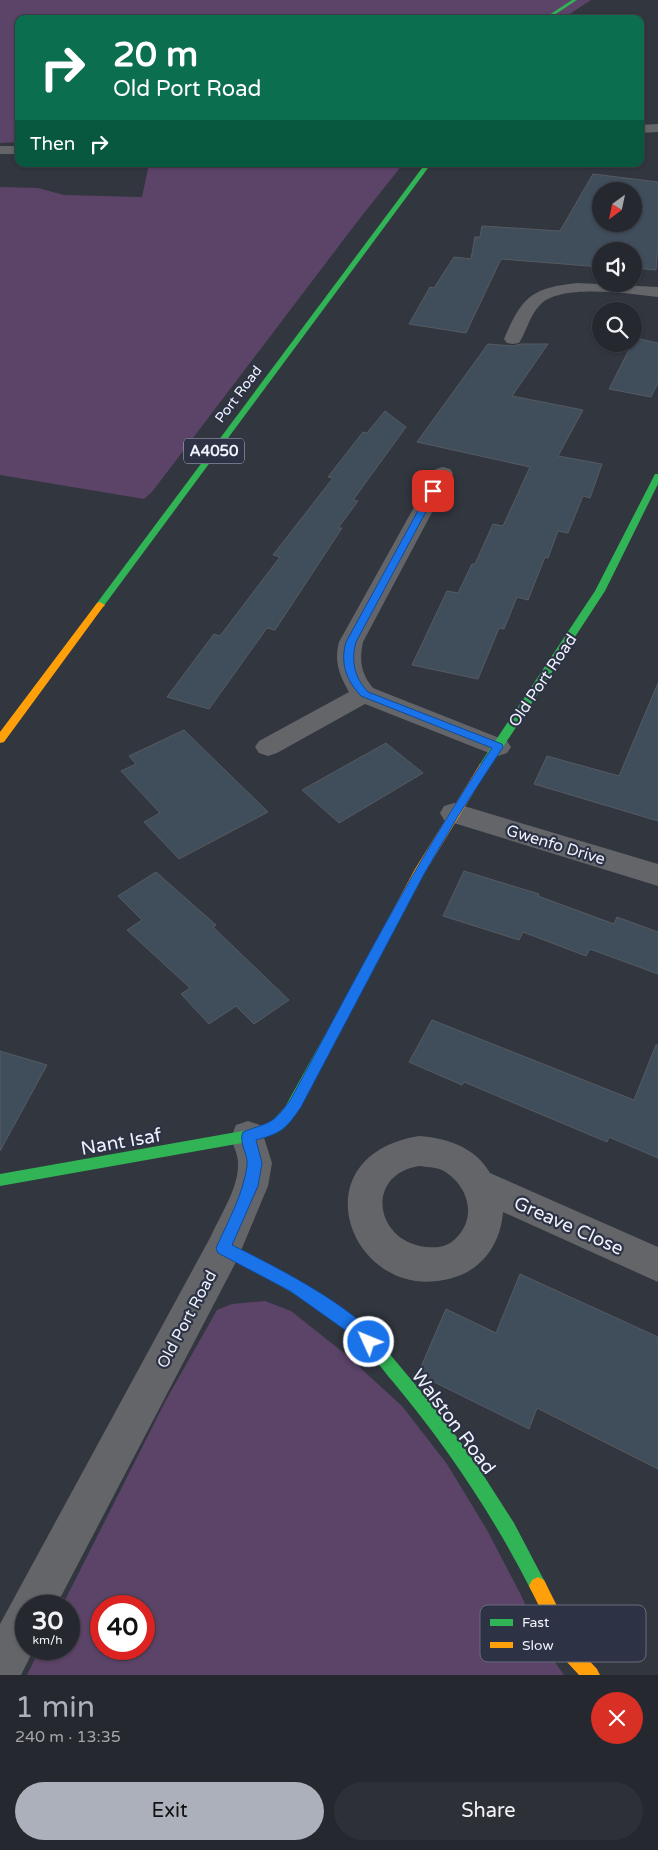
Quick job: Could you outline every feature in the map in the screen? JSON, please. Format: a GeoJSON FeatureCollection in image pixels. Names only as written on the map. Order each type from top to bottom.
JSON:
{"type":"FeatureCollection","features":[{"type":"Feature","properties":{"kind":"main road"},"geometry":{"type":"LineString","coordinates":[[551,15],[575,0]]}},
{"type":"Feature","properties":{"kind":"main road","name":"Port Road"},"geometry":{"type":"LineString","coordinates":[[0,739],[426,167]]}},
{"type":"Feature","properties":{"kind":"main road","name":"Old Port Road"},"geometry":{"type":"LineString","coordinates":[[248,1136],[268,1131],[281,1123],[296,1103],[419,872],[454,813],[600,591],[658,476]]}},
{"type":"Feature","properties":{"kind":"main road","name":"Nant Isaf"},"geometry":{"type":"LineString","coordinates":[[0,1180],[248,1136]]}},
{"type":"Feature","properties":{"kind":"main road","name":"Walston Road"},"geometry":{"type":"LineString","coordinates":[[224,1248],[296,1286],[358,1330],[425,1406],[473,1472],[512,1533],[548,1605]]}},
{"type":"Feature","properties":{"kind":"main road","name":"Walston Road"},"geometry":{"type":"LineString","coordinates":[[579,1662],[591,1675]]}},
{"type":"Feature","properties":{"kind":"street"},"geometry":{"type":"LineString","coordinates":[[644,129],[658,128]]}},
{"type":"Feature","properties":{"kind":"street"},"geometry":{"type":"LineString","coordinates":[[0,150],[15,150]]}},
{"type":"Feature","properties":{"kind":"street"},"geometry":{"type":"LineString","coordinates":[[513,339],[523,315],[537,298],[552,292],[570,288],[609,288],[658,292]]}},
{"type":"Feature","properties":{"kind":"street"},"geometry":{"type":"LineString","coordinates":[[443,473],[351,642],[347,654],[348,664],[356,685],[364,694],[498,747]]}},
{"type":"Feature","properties":{"kind":"street"},"geometry":{"type":"LineString","coordinates":[[268,747],[364,694]]}},
{"type":"Feature","properties":{"kind":"street","name":"Gwenfo Drive"},"geometry":{"type":"LineString","coordinates":[[454,813],[658,875]]}},
{"type":"Feature","properties":{"kind":"street","name":"Old Port Road"},"geometry":{"type":"LineString","coordinates":[[39,1595],[224,1248],[251,1186],[255,1163],[248,1136]]}},
{"type":"Feature","properties":{"kind":"street","name":"Greave Close"},"geometry":{"type":"LineString","coordinates":[[481,1185],[658,1265]]}},
{"type":"Feature","properties":{"kind":"street"},"geometry":{"type":"LineString","coordinates":[[0,1669],[15,1640]]}},
{"type":"Feature","properties":{"kind":"shaded area"},"geometry":{"type":"Polygon","coordinates":[[[0,0],[591,0],[568,15],[15,15],[15,142],[0,143],[0,0]]]}},
{"type":"Feature","properties":{"kind":"shaded area"},"geometry":{"type":"Polygon","coordinates":[[[148,167],[401,167],[152,492],[144,499],[0,475],[0,187],[38,188],[64,195],[142,197],[148,167]]]}},
{"type":"Feature","properties":{"kind":"shaded area"},"geometry":{"type":"Polygon","coordinates":[[[265,1301],[291,1311],[344,1353],[402,1406],[447,1464],[487,1530],[525,1605],[480,1605],[480,1662],[555,1662],[564,1675],[27,1675],[34,1660],[80,1660],[80,1595],[68,1595],[166,1400],[217,1310],[232,1304],[265,1301]]]}},
{"type":"Feature","properties":{"kind":"building"},"geometry":{"type":"Polygon","coordinates":[[[593,174],[658,182],[656,270],[642,269],[642,242],[592,242],[592,266],[501,259],[466,333],[409,324],[430,287],[434,288],[454,257],[471,259],[475,237],[480,237],[482,226],[560,231],[593,174]]]}},
{"type":"Feature","properties":{"kind":"building"},"geometry":{"type":"Polygon","coordinates":[[[642,340],[658,343],[658,383],[651,397],[609,389],[628,352],[642,352],[642,340]]]}},
{"type":"Feature","properties":{"kind":"building"},"geometry":{"type":"Polygon","coordinates":[[[488,344],[513,346],[521,344],[548,344],[512,396],[583,410],[558,456],[602,464],[590,498],[583,496],[568,533],[558,531],[548,558],[545,557],[528,600],[517,597],[504,629],[499,628],[478,679],[412,665],[447,591],[458,593],[472,564],[475,564],[493,524],[503,526],[530,467],[417,442],[488,344]]]}},
{"type":"Feature","properties":{"kind":"building"},"geometry":{"type":"Polygon","coordinates":[[[385,411],[406,427],[353,500],[358,501],[338,528],[342,528],[275,630],[267,628],[209,709],[167,697],[214,634],[220,636],[280,557],[273,555],[333,478],[328,477],[363,432],[367,433],[385,411]]]}},
{"type":"Feature","properties":{"kind":"building"},"geometry":{"type":"Polygon","coordinates":[[[658,683],[658,821],[534,784],[547,756],[619,776],[658,683]]]}},
{"type":"Feature","properties":{"kind":"building"},"geometry":{"type":"Polygon","coordinates":[[[184,730],[268,812],[179,859],[144,822],[160,813],[121,771],[136,764],[129,756],[184,730]]]}},
{"type":"Feature","properties":{"kind":"building"},"geometry":{"type":"Polygon","coordinates":[[[386,743],[423,773],[339,823],[302,790],[386,743]]]}},
{"type":"Feature","properties":{"kind":"building"},"geometry":{"type":"Polygon","coordinates":[[[464,871],[539,894],[538,896],[614,924],[617,917],[658,932],[658,974],[590,949],[586,956],[523,932],[519,940],[443,916],[464,871]]]}},
{"type":"Feature","properties":{"kind":"building"},"geometry":{"type":"Polygon","coordinates":[[[156,872],[216,925],[213,927],[289,1000],[254,1024],[236,1006],[209,1024],[181,994],[190,988],[127,930],[142,920],[118,896],[156,872]]]}},
{"type":"Feature","properties":{"kind":"building"},"geometry":{"type":"Polygon","coordinates":[[[432,1020],[634,1100],[656,1045],[658,1045],[658,1158],[609,1137],[607,1142],[464,1082],[462,1085],[409,1062],[432,1020]]]}},
{"type":"Feature","properties":{"kind":"building"},"geometry":{"type":"Polygon","coordinates":[[[0,1051],[47,1065],[0,1151],[0,1051]]]}},
{"type":"Feature","properties":{"kind":"building"},"geometry":{"type":"Polygon","coordinates":[[[520,1274],[658,1337],[658,1469],[537,1408],[529,1429],[430,1380],[420,1369],[446,1309],[496,1333],[520,1274]]]}},
{"type":"Feature","properties":{"kind":"traffic: fast"},"geometry":{"type":"LineString","coordinates":[[551,15],[575,0]]}},
{"type":"Feature","properties":{"kind":"traffic: fast"},"geometry":{"type":"LineString","coordinates":[[100,605],[426,167]]}},
{"type":"Feature","properties":{"kind":"traffic: fast"},"geometry":{"type":"LineString","coordinates":[[484,767],[600,591],[658,476]]}},
{"type":"Feature","properties":{"kind":"traffic: fast"},"geometry":{"type":"LineString","coordinates":[[0,1180],[248,1136],[276,1126],[290,1111],[350,1001]]}},
{"type":"Feature","properties":{"kind":"traffic: fast"},"geometry":{"type":"LineString","coordinates":[[224,1248],[276,1275],[309,1295],[342,1317],[368,1340],[438,1425],[475,1476],[508,1529],[538,1586]]}},
{"type":"Feature","properties":{"kind":"traffic: slow"},"geometry":{"type":"LineString","coordinates":[[0,739],[100,605]]}},
{"type":"Feature","properties":{"kind":"traffic: slow"},"geometry":{"type":"LineString","coordinates":[[350,1001],[419,872],[484,767]]}},
{"type":"Feature","properties":{"kind":"traffic: slow"},"geometry":{"type":"LineString","coordinates":[[538,1586],[548,1605]]}},
{"type":"Feature","properties":{"kind":"traffic: slow"},"geometry":{"type":"LineString","coordinates":[[579,1662],[591,1675]]}},
{"type":"Feature","properties":{"kind":"route"},"geometry":{"type":"LineString","coordinates":[[369,1342],[358,1330],[296,1286],[224,1248],[251,1186],[255,1163],[248,1136],[268,1131],[281,1123],[296,1103],[419,872],[454,813],[498,747],[364,694],[356,685],[348,664],[347,654],[351,642],[433,491]]}}]}
